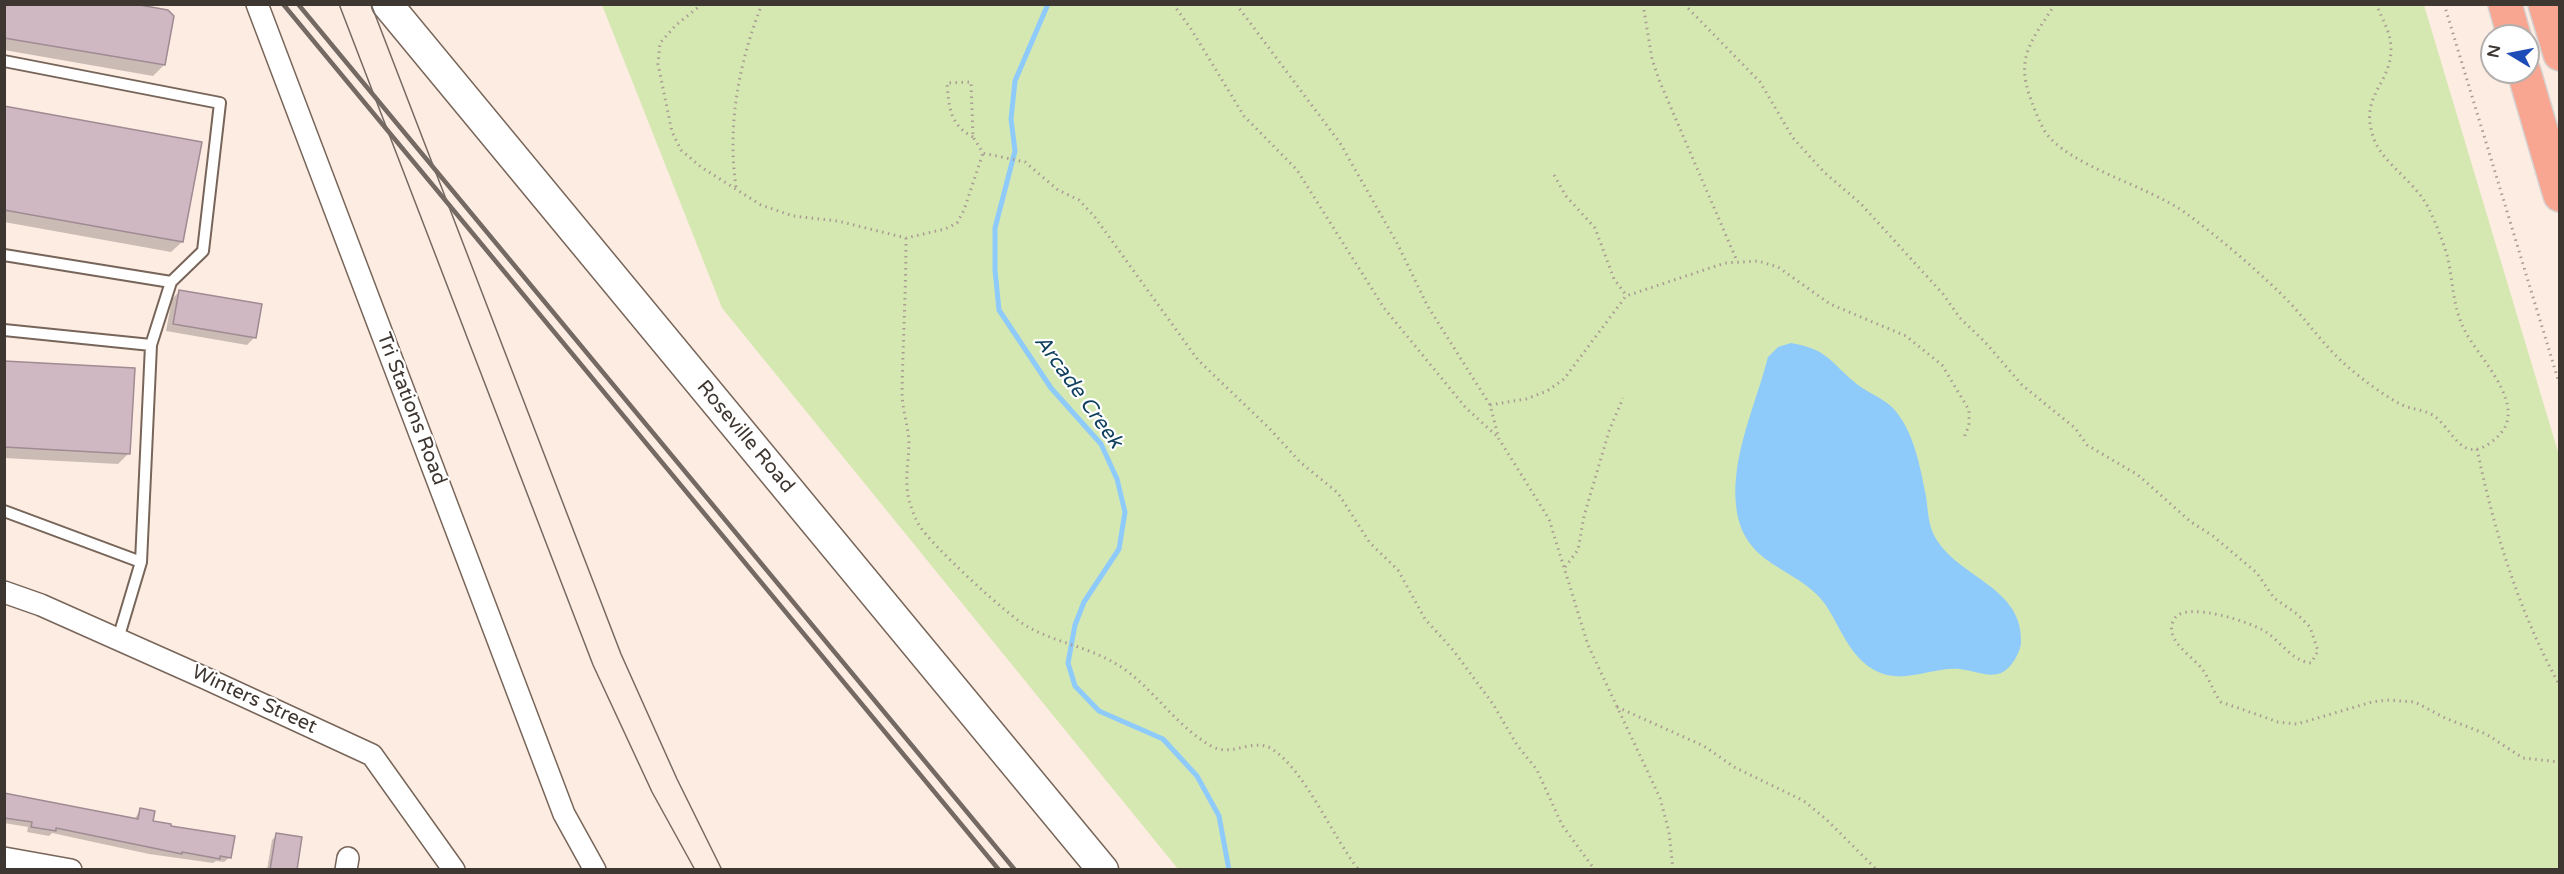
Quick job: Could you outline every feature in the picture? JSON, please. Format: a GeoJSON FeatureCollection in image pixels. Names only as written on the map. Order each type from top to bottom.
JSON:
{"type":"FeatureCollection","features":[{"type":"Feature","properties":{"kind":"highway"},"geometry":{"type":"LineString","coordinates":[[2505,4],[2511,24]]}},
{"type":"Feature","properties":{"kind":"highway"},"geometry":{"type":"LineString","coordinates":[[2545,4],[2559,54]]}},
{"type":"Feature","properties":{"kind":"highway"},"geometry":{"type":"LineString","coordinates":[[2527,84],[2559,195]]}},
{"type":"Feature","properties":{"kind":"main road","name":"Roseville Road"},"geometry":{"type":"LineString","coordinates":[[387,4],[1103,870]]}},
{"type":"Feature","properties":{"kind":"street","name":"Tri Stations Road"},"geometry":{"type":"LineString","coordinates":[[257,4],[564,814],[595,870]]}},
{"type":"Feature","properties":{"kind":"street","name":"Winters Street"},"geometry":{"type":"LineString","coordinates":[[4,592],[118,639],[372,754],[454,870]]}},
{"type":"Feature","properties":{"kind":"street"},"geometry":{"type":"LineString","coordinates":[[4,858],[71,870]]}},
{"type":"Feature","properties":{"kind":"lane"},"geometry":{"type":"LineString","coordinates":[[4,61],[220,103],[203,251],[171,282],[151,345],[141,562],[118,639]]}},
{"type":"Feature","properties":{"kind":"lane"},"geometry":{"type":"LineString","coordinates":[[4,255],[171,282]]}},
{"type":"Feature","properties":{"kind":"lane"},"geometry":{"type":"LineString","coordinates":[[4,330],[151,345]]}},
{"type":"Feature","properties":{"kind":"lane"},"geometry":{"type":"LineString","coordinates":[[4,511],[141,562]]}},
{"type":"Feature","properties":{"kind":"path"},"geometry":{"type":"LineString","coordinates":[[702,4],[675,26],[660,43],[658,64],[672,132],[681,150],[701,167],[736,187],[761,205],[794,216],[838,221],[906,238],[957,223],[964,210],[983,153]]}},
{"type":"Feature","properties":{"kind":"path"},"geometry":{"type":"LineString","coordinates":[[736,187],[733,167],[738,80],[762,4]]}},
{"type":"Feature","properties":{"kind":"path"},"geometry":{"type":"LineString","coordinates":[[1173,4],[1191,29],[1244,116],[1297,170],[1384,308],[1401,327],[1413,347],[1466,408],[1499,439],[1549,519],[1588,645],[1660,798],[1669,832],[1672,870]]}},
{"type":"Feature","properties":{"kind":"path"},"geometry":{"type":"LineString","coordinates":[[1236,4],[1340,143],[1396,243],[1427,305],[1490,405],[1499,439]]}},
{"type":"Feature","properties":{"kind":"path"},"geometry":{"type":"LineString","coordinates":[[1643,4],[1652,59],[1659,80],[1737,261]]}},
{"type":"Feature","properties":{"kind":"path"},"geometry":{"type":"LineString","coordinates":[[1684,4],[1760,82],[1792,138],[1824,172],[1861,204],[1943,294],[1960,318],[2022,384],[2075,428],[2096,452],[2138,475],[2191,522],[2213,536],[2257,573],[2274,598],[2297,614],[2310,627],[2318,651],[2310,663],[2290,654],[2275,638],[2255,625],[2209,613],[2181,612],[2174,619],[2173,635],[2182,650],[2204,672],[2221,702],[2278,722],[2297,724],[2315,721],[2372,702],[2394,700],[2415,702],[2445,718],[2486,734],[2523,758],[2559,762]]}},
{"type":"Feature","properties":{"kind":"path"},"geometry":{"type":"LineString","coordinates":[[2055,4],[2033,36],[2024,60],[2026,86],[2046,133],[2079,158],[2154,193],[2189,215],[2290,304],[2350,369],[2402,405],[2435,416],[2461,445],[2477,449],[2485,447],[2501,432],[2506,424],[2506,405],[2493,373],[2463,327],[2452,291],[2448,259],[2429,209],[2415,187],[2375,142],[2369,107],[2390,63],[2391,49],[2390,34],[2376,4]]}},
{"type":"Feature","properties":{"kind":"path"},"geometry":{"type":"LineString","coordinates":[[2444,4],[2559,386]]}},
{"type":"Feature","properties":{"kind":"path"},"geometry":{"type":"LineString","coordinates":[[973,137],[962,132],[949,115],[947,83],[971,82],[973,137],[983,153],[1025,162],[1058,190],[1079,200],[1094,216],[1198,360],[1269,428],[1300,462],[1338,493],[1370,543],[1398,570],[1425,619],[1453,650],[1493,704],[1517,745],[1536,770],[1562,825],[1595,870]]}},
{"type":"Feature","properties":{"kind":"path"},"geometry":{"type":"LineString","coordinates":[[1554,175],[1566,196],[1595,228],[1614,279],[1626,296]]}},
{"type":"Feature","properties":{"kind":"path"},"geometry":{"type":"LineString","coordinates":[[906,238],[907,302],[902,390],[909,439],[905,474],[909,501],[920,527],[1009,614],[1048,637],[1097,653],[1133,677],[1172,716],[1210,746],[1223,752],[1263,745],[1272,749],[1300,777],[1359,870]]}},
{"type":"Feature","properties":{"kind":"path"},"geometry":{"type":"LineString","coordinates":[[1490,405],[1526,399],[1547,392],[1564,379],[1626,296],[1737,261],[1758,261],[1778,267],[1830,304],[1906,336],[1942,365],[1969,410],[1969,425],[1964,438]]}},
{"type":"Feature","properties":{"kind":"path"},"geometry":{"type":"LineString","coordinates":[[1565,567],[1578,550],[1584,516],[1609,431],[1623,398]]}},
{"type":"Feature","properties":{"kind":"path"},"geometry":{"type":"LineString","coordinates":[[2477,449],[2491,516],[2526,616],[2559,686]]}},
{"type":"Feature","properties":{"kind":"path"},"geometry":{"type":"LineString","coordinates":[[1617,707],[1704,746],[1734,767],[1804,801],[1827,820],[1877,870]]}},
{"type":"Feature","properties":{"kind":"green space"},"geometry":{"type":"Polygon","coordinates":[[[602,5],[2424,5],[2559,455],[2559,869],[1178,869],[722,308],[602,5]]]}},
{"type":"Feature","properties":{"kind":"water"},"geometry":{"type":"Polygon","coordinates":[[[1791,343],[1803,345],[1826,356],[1858,385],[1889,404],[1900,417],[1915,449],[1935,537],[1945,551],[2001,596],[2012,609],[2019,624],[2020,647],[2017,656],[2005,671],[1991,675],[1949,669],[1897,676],[1876,671],[1852,650],[1825,604],[1814,591],[1773,564],[1749,542],[1740,526],[1736,505],[1735,487],[1741,449],[1768,357],[1778,347],[1791,343]]]}},
{"type":"Feature","properties":{"kind":"building"},"geometry":{"type":"Polygon","coordinates":[[[4,4],[134,4],[168,10],[174,16],[165,65],[4,38],[4,4]]]}},
{"type":"Feature","properties":{"kind":"building"},"geometry":{"type":"Polygon","coordinates":[[[4,106],[202,142],[183,242],[4,210],[4,106]]]}},
{"type":"Feature","properties":{"kind":"building"},"geometry":{"type":"Polygon","coordinates":[[[179,290],[262,304],[256,338],[173,324],[179,290]]]}},
{"type":"Feature","properties":{"kind":"building"},"geometry":{"type":"Polygon","coordinates":[[[4,361],[135,368],[130,454],[4,447],[4,361]]]}},
{"type":"Feature","properties":{"kind":"building"},"geometry":{"type":"Polygon","coordinates":[[[4,793],[138,819],[140,808],[155,811],[153,821],[235,836],[231,858],[220,856],[220,859],[182,852],[182,854],[56,828],[56,831],[31,827],[32,822],[4,818],[4,793]]]}},
{"type":"Feature","properties":{"kind":"building"},"geometry":{"type":"Polygon","coordinates":[[[276,833],[302,837],[297,870],[270,870],[276,833]]]}},
{"type":"Feature","properties":{"kind":"waterway","name":"Arcade Creek"},"geometry":{"type":"LineString","coordinates":[[1048,4],[1015,81],[1011,119],[1015,151],[995,228],[995,270],[999,310],[1051,388],[1101,444],[1117,479],[1125,512],[1119,549],[1084,602],[1075,625],[1068,663],[1075,686],[1099,711],[1163,739],[1197,776],[1219,816],[1229,870]]}},
{"type":"Feature","properties":{"kind":"tram line"},"geometry":{"type":"LineString","coordinates":[[339,4],[593,665],[652,792],[695,870]]}},
{"type":"Feature","properties":{"kind":"tram line"},"geometry":{"type":"LineString","coordinates":[[371,4],[621,654],[677,779],[722,870]]}},
{"type":"Feature","properties":{"kind":"railway"},"geometry":{"type":"LineString","coordinates":[[283,4],[999,870]]}},
{"type":"Feature","properties":{"kind":"railway"},"geometry":{"type":"LineString","coordinates":[[298,4],[1015,870]]}}]}
